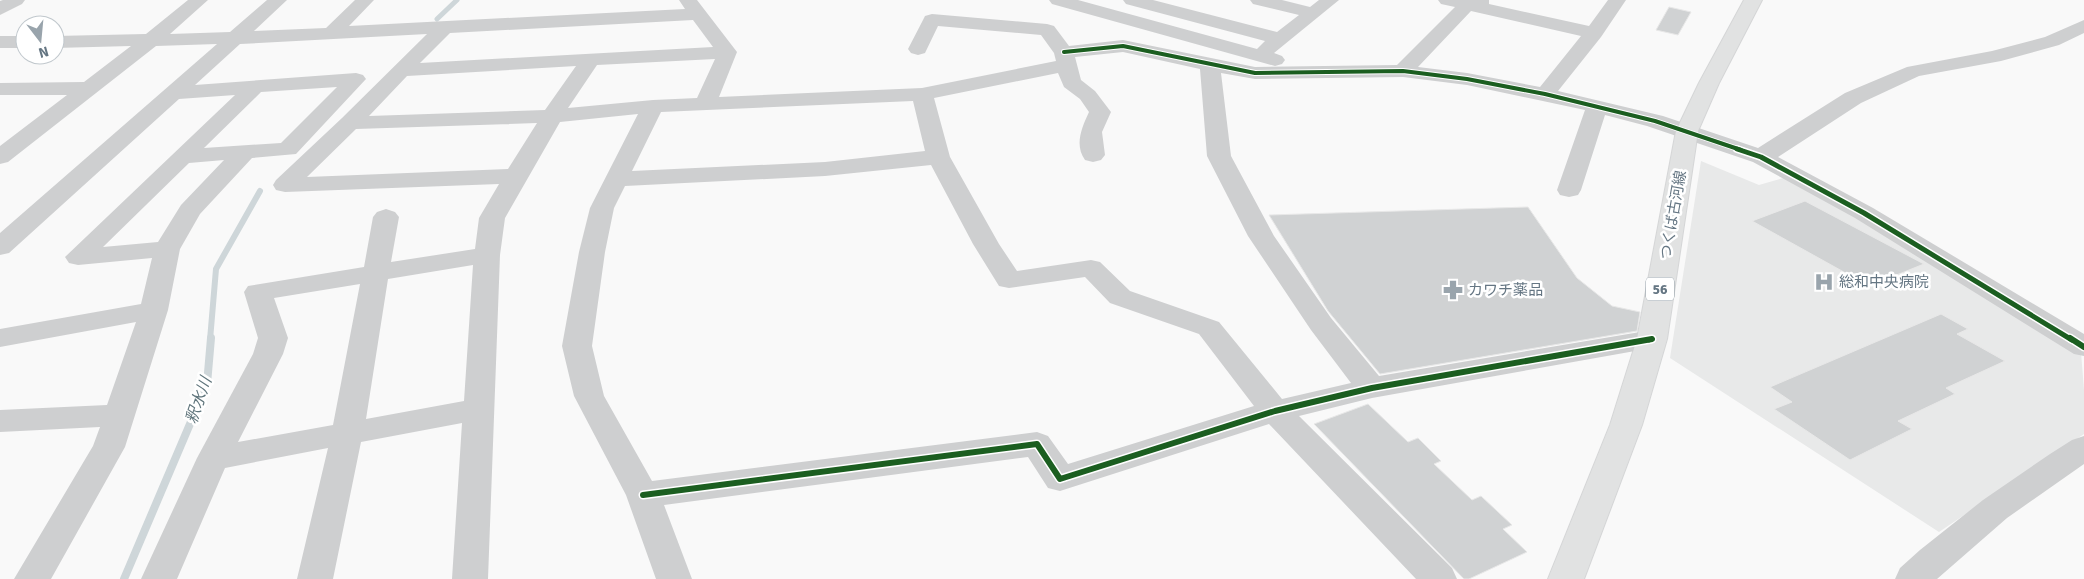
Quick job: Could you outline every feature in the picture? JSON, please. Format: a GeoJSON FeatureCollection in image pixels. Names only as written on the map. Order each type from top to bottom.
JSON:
{"type":"FeatureCollection","features":[{"type":"Feature","properties":{"kind":"main road","name":"つくば古河線"},"geometry":{"type":"LineString","coordinates":[[1566,579],[1626,425],[1652,339],[1687,131],[1752,0]]}},
{"type":"Feature","properties":{"kind":"street"},"geometry":{"type":"LineString","coordinates":[[0,9],[16,0]]}},
{"type":"Feature","properties":{"kind":"street"},"geometry":{"type":"LineString","coordinates":[[0,157],[11,140],[89,88],[199,0]]}},
{"type":"Feature","properties":{"kind":"street"},"geometry":{"type":"LineString","coordinates":[[0,247],[278,0]]}},
{"type":"Feature","properties":{"kind":"street"},"geometry":{"type":"LineString","coordinates":[[331,33],[365,0]]}},
{"type":"Feature","properties":{"kind":"street"},"geometry":{"type":"LineString","coordinates":[[552,22],[570,0]]}},
{"type":"Feature","properties":{"kind":"street"},"geometry":{"type":"LineString","coordinates":[[1058,0],[1318,72]]}},
{"type":"Feature","properties":{"kind":"street"},"geometry":{"type":"LineString","coordinates":[[1132,0],[1280,40]]}},
{"type":"Feature","properties":{"kind":"street"},"geometry":{"type":"LineString","coordinates":[[1259,0],[1314,14]]}},
{"type":"Feature","properties":{"kind":"street"},"geometry":{"type":"LineString","coordinates":[[1259,56],[1330,0]]}},
{"type":"Feature","properties":{"kind":"street"},"geometry":{"type":"LineString","coordinates":[[1447,0],[1594,33]]}},
{"type":"Feature","properties":{"kind":"street"},"geometry":{"type":"LineString","coordinates":[[1403,71],[1467,5],[1494,0]]}},
{"type":"Feature","properties":{"kind":"street"},"geometry":{"type":"LineString","coordinates":[[1546,94],[1594,33],[1617,0]]}},
{"type":"Feature","properties":{"kind":"street"},"geometry":{"type":"LineString","coordinates":[[65,42],[236,38],[552,22],[693,7],[727,52]]}},
{"type":"Feature","properties":{"kind":"street"},"geometry":{"type":"LineString","coordinates":[[918,49],[932,20],[1047,30],[1065,59],[1071,83],[1088,95],[1100,112],[1090,132],[1093,156]]}},
{"type":"Feature","properties":{"kind":"street"},"geometry":{"type":"LineString","coordinates":[[1761,157],[1853,98],[1914,71],[1994,57],[2052,41],[2084,26]]}},
{"type":"Feature","properties":{"kind":"street"},"geometry":{"type":"LineString","coordinates":[[444,28],[350,123],[285,185],[515,176]]}},
{"type":"Feature","properties":{"kind":"street"},"geometry":{"type":"LineString","coordinates":[[0,42],[15,42]]}},
{"type":"Feature","properties":{"kind":"street"},"geometry":{"type":"LineString","coordinates":[[350,123],[552,116],[653,106],[922,94],[1123,46],[1255,73],[1403,71],[1467,79],[1546,94],[1597,107],[1687,131],[1761,157],[1864,213],[2084,347]]}},
{"type":"Feature","properties":{"kind":"street"},"geometry":{"type":"LineString","coordinates":[[401,70],[727,52]]}},
{"type":"Feature","properties":{"kind":"street"},"geometry":{"type":"LineString","coordinates":[[704,104],[724,63],[727,52]]}},
{"type":"Feature","properties":{"kind":"street"},"geometry":{"type":"LineString","coordinates":[[470,579],[487,255],[492,218],[552,116],[590,60]]}},
{"type":"Feature","properties":{"kind":"street"},"geometry":{"type":"LineString","coordinates":[[1210,65],[1219,156],[1261,236],[1321,324],[1372,388]]}},
{"type":"Feature","properties":{"kind":"street"},"geometry":{"type":"LineString","coordinates":[[172,93],[356,78],[288,149],[182,156]]}},
{"type":"Feature","properties":{"kind":"street"},"geometry":{"type":"LineString","coordinates":[[167,249],[78,256],[255,87]]}},
{"type":"Feature","properties":{"kind":"street"},"geometry":{"type":"LineString","coordinates":[[0,89],[89,88]]}},
{"type":"Feature","properties":{"kind":"street"},"geometry":{"type":"LineString","coordinates":[[922,94],[938,157],[986,244],[1009,280],[1091,268],[1120,297],[1209,328],[1275,411],[1439,579]]}},
{"type":"Feature","properties":{"kind":"street"},"geometry":{"type":"LineString","coordinates":[[653,106],[602,208],[577,346],[589,396],[642,495],[674,579]]}},
{"type":"Feature","properties":{"kind":"street"},"geometry":{"type":"LineString","coordinates":[[1569,190],[1597,107]]}},
{"type":"Feature","properties":{"kind":"street"},"geometry":{"type":"LineString","coordinates":[[32,579],[109,447],[154,310],[167,249],[190,210],[245,152]]}},
{"type":"Feature","properties":{"kind":"street"},"geometry":{"type":"LineString","coordinates":[[616,180],[825,168],[938,157]]}},
{"type":"Feature","properties":{"kind":"street"},"geometry":{"type":"LineString","coordinates":[[315,579],[347,434],[386,217]]}},
{"type":"Feature","properties":{"kind":"street"},"geometry":{"type":"LineString","coordinates":[[159,579],[213,458],[268,354],[273,338],[258,292],[487,255]]}},
{"type":"Feature","properties":{"kind":"street"},"geometry":{"type":"LineString","coordinates":[[0,338],[154,310]]}},
{"type":"Feature","properties":{"kind":"street"},"geometry":{"type":"LineString","coordinates":[[642,495],[1037,444],[1060,479],[1275,411],[1372,388],[1652,339]]}},
{"type":"Feature","properties":{"kind":"street"},"geometry":{"type":"LineString","coordinates":[[213,458],[480,409]]}},
{"type":"Feature","properties":{"kind":"street"},"geometry":{"type":"LineString","coordinates":[[0,421],[120,415]]}},
{"type":"Feature","properties":{"kind":"street"},"geometry":{"type":"LineString","coordinates":[[1913,579],[1942,552],[2032,481],[2084,448]]}},
{"type":"Feature","properties":{"kind":"shaded area","name":"総和中央病院"},"geometry":{"type":"Polygon","coordinates":[[[1701,161],[1759,185],[1790,176],[2081,352],[2084,390],[2084,434],[1939,532],[1670,358],[1701,161]]]}},
{"type":"Feature","properties":{"kind":"building"},"geometry":{"type":"Polygon","coordinates":[[[1669,7],[1691,12],[1678,35],[1656,30],[1669,7]]]}},
{"type":"Feature","properties":{"kind":"building"},"geometry":{"type":"Polygon","coordinates":[[[1805,201],[1924,264],[1869,286],[1752,221],[1805,201]]]}},
{"type":"Feature","properties":{"kind":"building","name":"カワチ薬品"},"geometry":{"type":"Polygon","coordinates":[[[1528,207],[1577,278],[1612,306],[1640,312],[1637,331],[1380,374],[1328,311],[1269,215],[1528,207]]]}},
{"type":"Feature","properties":{"kind":"building"},"geometry":{"type":"Polygon","coordinates":[[[1941,314],[1968,329],[1957,334],[2005,361],[1946,388],[1955,394],[1898,421],[1912,429],[1850,460],[1774,409],[1792,402],[1770,387],[1941,314]]]}},
{"type":"Feature","properties":{"kind":"building"},"geometry":{"type":"Polygon","coordinates":[[[1368,404],[1408,442],[1418,438],[1441,461],[1434,464],[1472,500],[1481,496],[1512,525],[1503,529],[1527,552],[1469,579],[1464,579],[1314,424],[1368,404]]]}},
{"type":"Feature","properties":{"kind":"waterway","name":"釈水川"},"geometry":{"type":"LineString","coordinates":[[437,19],[457,0]]}},
{"type":"Feature","properties":{"kind":"waterway","name":"釈水川"},"geometry":{"type":"LineString","coordinates":[[210,340],[216,269],[260,191]]}},
{"type":"Feature","properties":{"kind":"waterway","name":"釈水川"},"geometry":{"type":"LineString","coordinates":[[124,579],[207,384],[211,338]]}},
{"type":"Feature","properties":{"kind":"cycle path"},"geometry":{"type":"LineString","coordinates":[[1064,52],[1123,46],[1255,73],[1403,71],[1467,79],[1545,94],[1655,121],[1761,157],[1864,213],[2084,347]]}},
{"type":"Feature","properties":{"kind":"cycle path"},"geometry":{"type":"LineString","coordinates":[[643,495],[1037,444],[1060,479],[1275,411],[1372,388],[1652,339]]}},
{"type":"Feature","properties":{"kind":"place","name":"総和中央病院"},"geometry":{"type":"Point","coordinates":[1824,282]}},
{"type":"Feature","properties":{"kind":"place","name":"カワチ薬品"},"geometry":{"type":"Point","coordinates":[1453,290]}}]}
